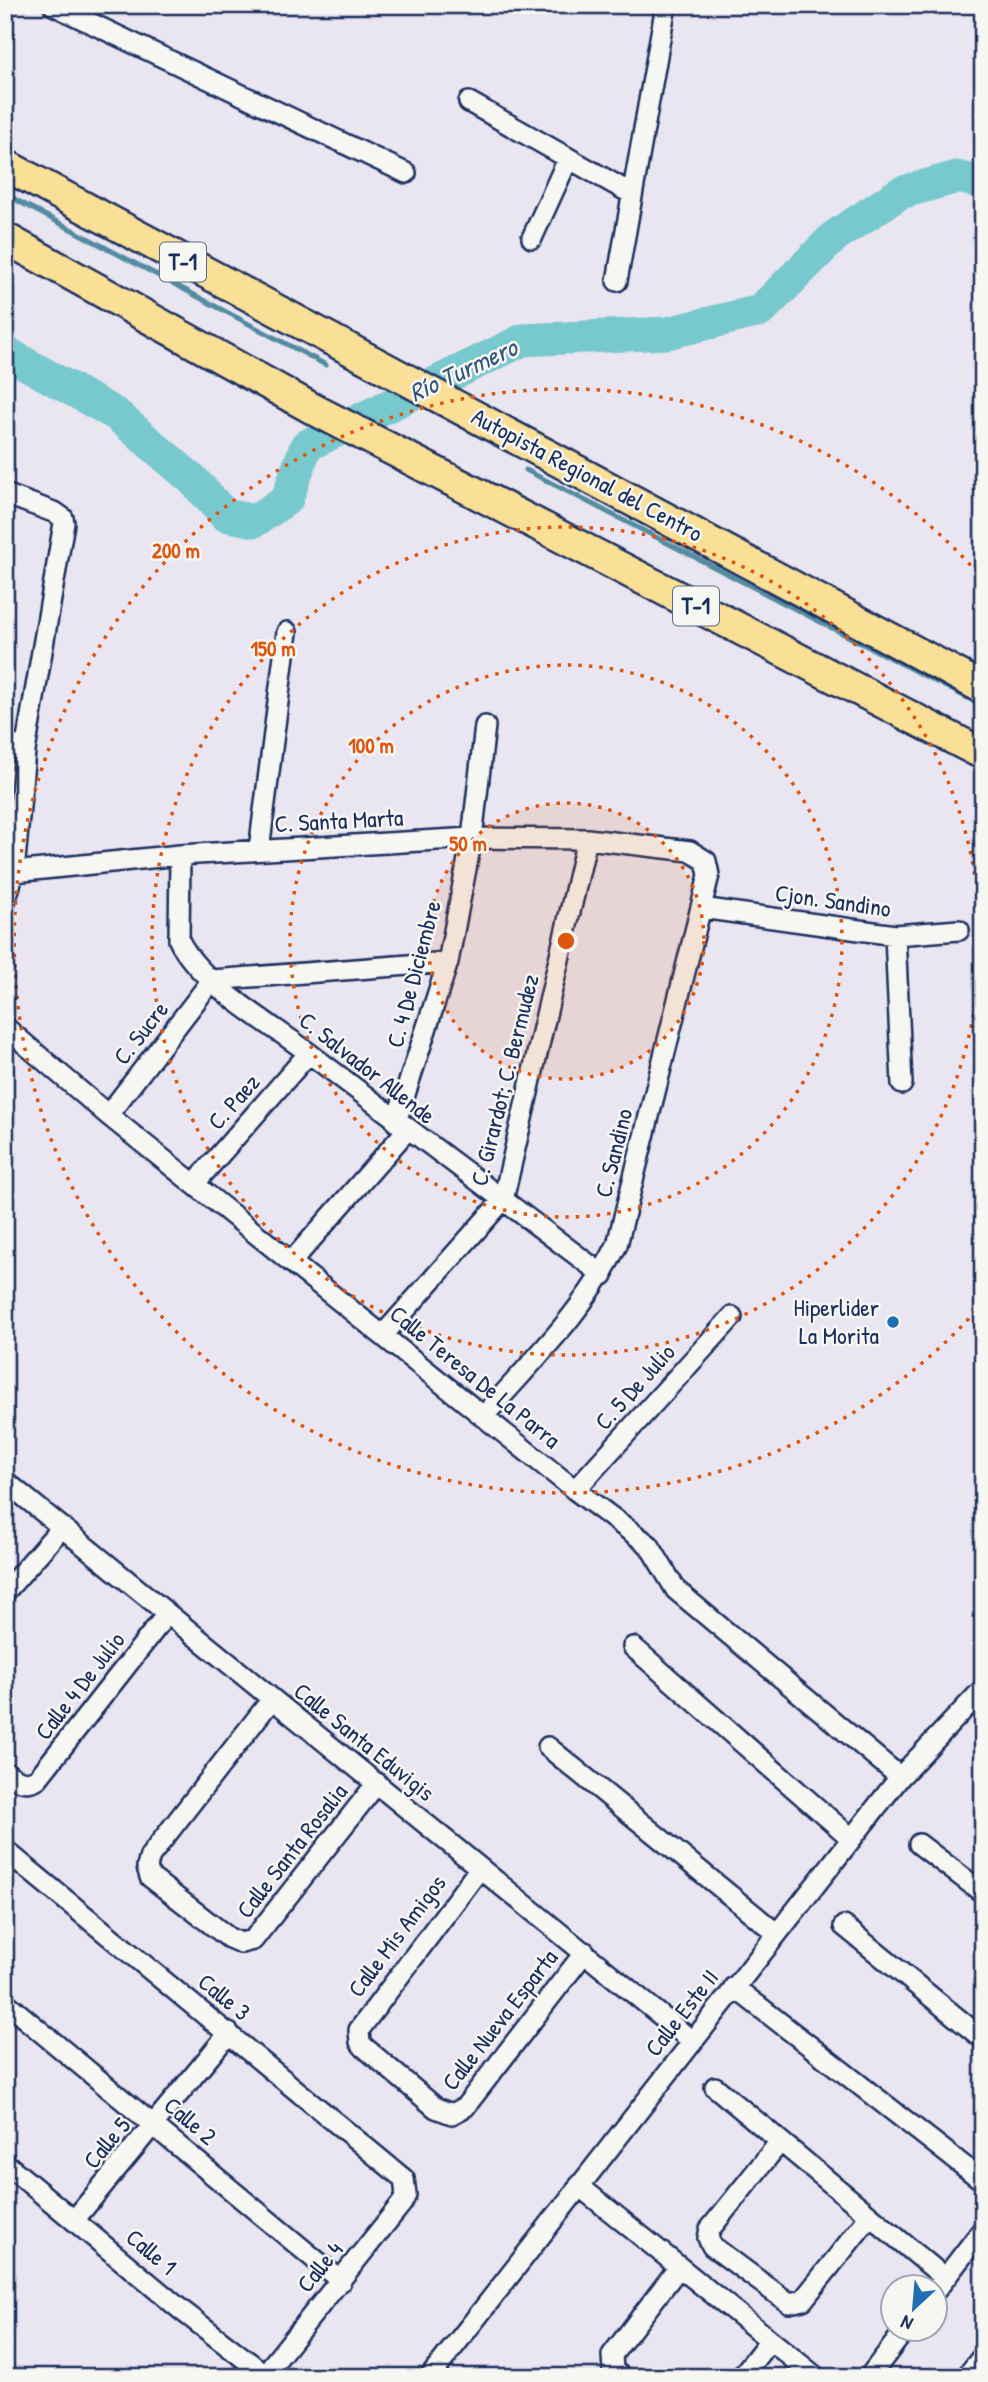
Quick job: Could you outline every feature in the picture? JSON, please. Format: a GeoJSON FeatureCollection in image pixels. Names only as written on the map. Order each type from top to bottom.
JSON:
{"type":"FeatureCollection","features":[{"type":"Feature","properties":{"kind":"highway","name":"Autopista Regional del Centro"},"geometry":{"type":"LineString","coordinates":[[5,165],[65,200],[486,420],[983,688]]}},
{"type":"Feature","properties":{"kind":"highway","name":"T-1"},"geometry":{"type":"LineString","coordinates":[[5,238],[315,410],[982,755]]}},
{"type":"Feature","properties":{"kind":"street"},"geometry":{"type":"LineString","coordinates":[[53,5],[406,173]]}},
{"type":"Feature","properties":{"kind":"street"},"geometry":{"type":"LineString","coordinates":[[617,281],[666,5]]}},
{"type":"Feature","properties":{"kind":"street"},"geometry":{"type":"LineString","coordinates":[[469,102],[632,194]]}},
{"type":"Feature","properties":{"kind":"street"},"geometry":{"type":"LineString","coordinates":[[532,238],[568,159]]}},
{"type":"Feature","properties":{"kind":"street"},"geometry":{"type":"LineString","coordinates":[[5,494],[47,509],[63,518],[64,523],[26,751],[14,872],[5,902]]}},
{"type":"Feature","properties":{"kind":"street"},"geometry":{"type":"LineString","coordinates":[[259,850],[287,632]]}},
{"type":"Feature","properties":{"kind":"street","name":"C. 4 De Diciembre"},"geometry":{"type":"LineString","coordinates":[[292,1261],[402,1126],[448,962],[472,838],[485,726]]}},
{"type":"Feature","properties":{"kind":"street"},"geometry":{"type":"LineString","coordinates":[[5,741],[26,751]]}},
{"type":"Feature","properties":{"kind":"street","name":"C. Santa Marta"},"geometry":{"type":"LineString","coordinates":[[14,872],[180,855],[472,838],[587,839],[690,851],[706,860]]}},
{"type":"Feature","properties":{"kind":"street","name":"C. Girardot; C. Bermudez"},"geometry":{"type":"LineString","coordinates":[[384,1334],[503,1200],[587,839]]}},
{"type":"Feature","properties":{"kind":"street","name":"C. Salvador Allende"},"geometry":{"type":"LineString","coordinates":[[180,855],[180,940],[184,950],[212,980],[402,1126],[603,1275]]}},
{"type":"Feature","properties":{"kind":"street","name":"C. Sandino"},"geometry":{"type":"LineString","coordinates":[[483,1417],[582,1304],[603,1275],[617,1245],[709,875],[706,860]]}},
{"type":"Feature","properties":{"kind":"street","name":"Cjon. Sandino"},"geometry":{"type":"LineString","coordinates":[[701,908],[895,935],[959,930]]}},
{"type":"Feature","properties":{"kind":"street"},"geometry":{"type":"LineString","coordinates":[[895,935],[902,1084]]}},
{"type":"Feature","properties":{"kind":"street"},"geometry":{"type":"LineString","coordinates":[[212,980],[448,962]]}},
{"type":"Feature","properties":{"kind":"street","name":"C. Sucre"},"geometry":{"type":"LineString","coordinates":[[107,1115],[212,980]]}},
{"type":"Feature","properties":{"kind":"street","name":"Calle Teresa De La Parra"},"geometry":{"type":"LineString","coordinates":[[5,1027],[107,1115],[384,1334],[575,1490],[649,1545],[665,1577],[676,1590],[900,1777]]}},
{"type":"Feature","properties":{"kind":"street","name":"C. Paez"},"geometry":{"type":"LineString","coordinates":[[195,1183],[309,1053]]}},
{"type":"Feature","properties":{"kind":"street","name":"C. 5 De Julio"},"geometry":{"type":"LineString","coordinates":[[575,1490],[732,1317]]}},
{"type":"Feature","properties":{"kind":"street","name":"Calle Santa Eduvigis"},"geometry":{"type":"LineString","coordinates":[[5,1481],[691,2040]]}},
{"type":"Feature","properties":{"kind":"street"},"geometry":{"type":"LineString","coordinates":[[5,1592],[62,1527]]}},
{"type":"Feature","properties":{"kind":"street","name":"Calle 4 De Julio"},"geometry":{"type":"LineString","coordinates":[[5,1772],[27,1783],[38,1778],[167,1614]]}},
{"type":"Feature","properties":{"kind":"street"},"geometry":{"type":"LineString","coordinates":[[634,1647],[851,1838]]}},
{"type":"Feature","properties":{"kind":"street","name":"Calle Este II"},"geometry":{"type":"LineString","coordinates":[[438,2374],[775,1932],[900,1777],[983,1689]]}},
{"type":"Feature","properties":{"kind":"street","name":"Calle Santa Rosalia"},"geometry":{"type":"LineString","coordinates":[[272,1699],[150,1856],[147,1867],[150,1877],[229,1938],[242,1943],[253,1940],[377,1783]]}},
{"type":"Feature","properties":{"kind":"street"},"geometry":{"type":"LineString","coordinates":[[548,1747],[775,1932]]}},
{"type":"Feature","properties":{"kind":"street"},"geometry":{"type":"LineString","coordinates":[[919,1844],[983,1893]]}},
{"type":"Feature","properties":{"kind":"street","name":"Calle 3"},"geometry":{"type":"LineString","coordinates":[[5,1850],[397,2171],[406,2186]]}},
{"type":"Feature","properties":{"kind":"street","name":"Calle Mis Amigos"},"geometry":{"type":"LineString","coordinates":[[452,2114],[436,2108],[364,2047],[358,2037],[361,2025],[480,1868]]}},
{"type":"Feature","properties":{"kind":"street"},"geometry":{"type":"LineString","coordinates":[[844,1926],[983,2039]]}},
{"type":"Feature","properties":{"kind":"street","name":"Calle Nueva Esparta"},"geometry":{"type":"LineString","coordinates":[[452,2114],[465,2107],[585,1952]]}},
{"type":"Feature","properties":{"kind":"street"},"geometry":{"type":"LineString","coordinates":[[734,1987],[983,2181]]}},
{"type":"Feature","properties":{"kind":"street","name":"Calle 2"},"geometry":{"type":"LineString","coordinates":[[5,2002],[341,2281]]}},
{"type":"Feature","properties":{"kind":"street","name":"Calle 5"},"geometry":{"type":"LineString","coordinates":[[75,2219],[229,2033]]}},
{"type":"Feature","properties":{"kind":"street"},"geometry":{"type":"LineString","coordinates":[[715,2087],[779,2143],[870,2216],[930,2274]]}},
{"type":"Feature","properties":{"kind":"street"},"geometry":{"type":"LineString","coordinates":[[779,2143],[710,2229],[708,2238],[712,2246],[789,2303],[797,2303],[803,2300],[870,2216]]}},
{"type":"Feature","properties":{"kind":"street","name":"Calle 1"},"geometry":{"type":"LineString","coordinates":[[5,2162],[180,2309],[266,2375]]}},
{"type":"Feature","properties":{"kind":"street","name":"Calle 4"},"geometry":{"type":"LineString","coordinates":[[266,2375],[402,2203],[406,2186]]}},
{"type":"Feature","properties":{"kind":"street"},"geometry":{"type":"LineString","coordinates":[[579,2186],[816,2377]]}},
{"type":"Feature","properties":{"kind":"street"},"geometry":{"type":"LineString","coordinates":[[948,2274],[983,2229]]}},
{"type":"Feature","properties":{"kind":"street"},"geometry":{"type":"LineString","coordinates":[[622,2377],[613,2370],[610,2362],[612,2355],[679,2267]]}},
{"type":"Feature","properties":{"kind":"street"},"geometry":{"type":"LineString","coordinates":[[741,2377],[770,2340]]}},
{"type":"Feature","properties":{"kind":"street"},"geometry":{"type":"LineString","coordinates":[[869,2377],[894,2344]]}},
{"type":"Feature","properties":{"kind":"street"},"geometry":{"type":"LineString","coordinates":[[966,2377],[983,2356]]}},
{"type":"Feature","properties":{"kind":"waterway","name":"Río Turmero"},"geometry":{"type":"LineString","coordinates":[[5,352],[117,415],[193,480],[225,515],[255,521],[287,499],[306,446],[523,340],[667,333],[760,311],[835,236],[900,193],[957,177],[983,183]]}},
{"type":"Feature","properties":{"kind":"waterway"},"geometry":{"type":"LineString","coordinates":[[5,194],[326,365]]}},
{"type":"Feature","properties":{"kind":"waterway"},"geometry":{"type":"LineString","coordinates":[[526,470],[983,706]]}},
{"type":"Feature","properties":{"kind":"place","name":"Hiperlider La Morita"},"geometry":{"type":"Point","coordinates":[893,1322]}}]}
